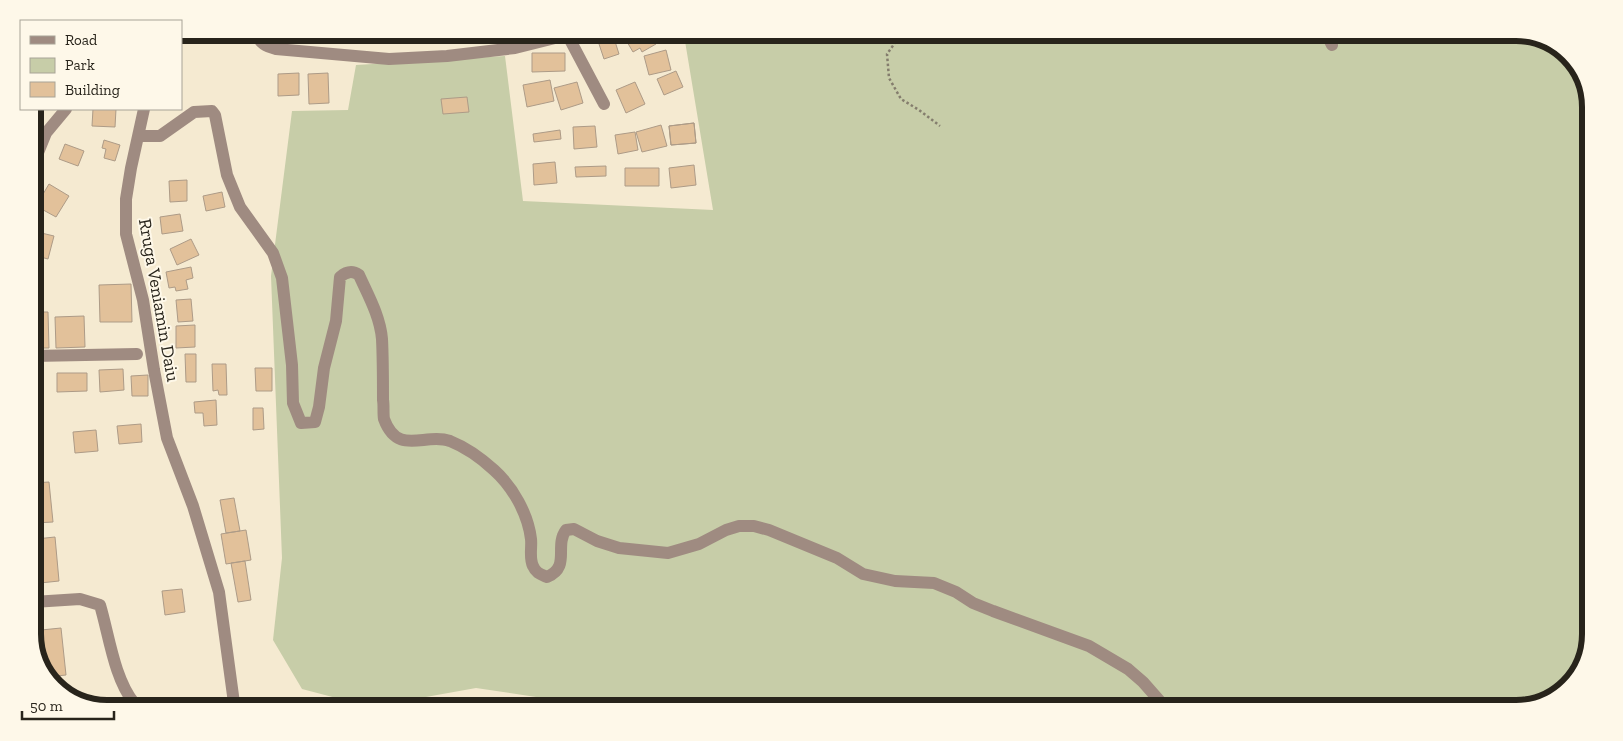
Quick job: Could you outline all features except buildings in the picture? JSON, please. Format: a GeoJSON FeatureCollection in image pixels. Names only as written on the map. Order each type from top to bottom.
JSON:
{"type":"FeatureCollection","features":[{"type":"Feature","properties":{"kind":"street"},"geometry":{"type":"LineString","coordinates":[[260,41],[266,46],[276,49],[388,59],[447,56],[515,48],[545,41]]}},
{"type":"Feature","properties":{"kind":"street"},"geometry":{"type":"LineString","coordinates":[[573,41],[604,104]]}},
{"type":"Feature","properties":{"kind":"street"},"geometry":{"type":"LineString","coordinates":[[41,145],[46,133],[65,110]]}},
{"type":"Feature","properties":{"kind":"street","name":"Rruga Veniamin Daiu"},"geometry":{"type":"LineString","coordinates":[[144,110],[126,199],[126,234],[143,300],[167,438],[194,506],[219,592],[234,700]]}},
{"type":"Feature","properties":{"kind":"street"},"geometry":{"type":"LineString","coordinates":[[138,136],[160,136],[194,112],[212,111],[216,115],[226,175],[240,207],[273,253],[282,278],[292,365],[293,403],[301,423],[314,422],[319,407],[324,368],[336,321],[340,277],[345,273],[355,272],[359,275],[376,313],[382,337],[384,418],[392,432],[401,440],[410,442],[439,439],[449,441],[472,454],[494,470],[509,486],[525,514],[531,539],[532,564],[538,573],[547,577],[556,573],[560,565],[562,536],[566,530],[574,528],[597,541],[619,548],[668,553],[699,544],[726,530],[739,526],[754,526],[769,530],[837,558],[863,574],[895,581],[934,583],[956,592],[973,603],[993,612],[1089,646],[1128,669],[1159,700]]}},
{"type":"Feature","properties":{"kind":"street"},"geometry":{"type":"LineString","coordinates":[[41,356],[137,354]]}},
{"type":"Feature","properties":{"kind":"street"},"geometry":{"type":"LineString","coordinates":[[41,601],[80,599],[100,605],[117,668],[132,700]]}},
{"type":"Feature","properties":{"kind":"path"},"geometry":{"type":"LineString","coordinates":[[896,41],[887,54],[889,78],[901,99],[940,126]]}},
{"type":"Feature","properties":{"kind":"green space"},"geometry":{"type":"Polygon","coordinates":[[[685,41],[1516,41],[1541,46],[1549,50],[1573,74],[1582,103],[1582,634],[1577,659],[1573,667],[1552,689],[1537,696],[1516,700],[556,700],[476,688],[409,700],[344,700],[302,689],[273,640],[282,558],[271,276],[292,111],[348,110],[356,65],[505,56],[523,201],[713,210],[685,41]]]}}]}
